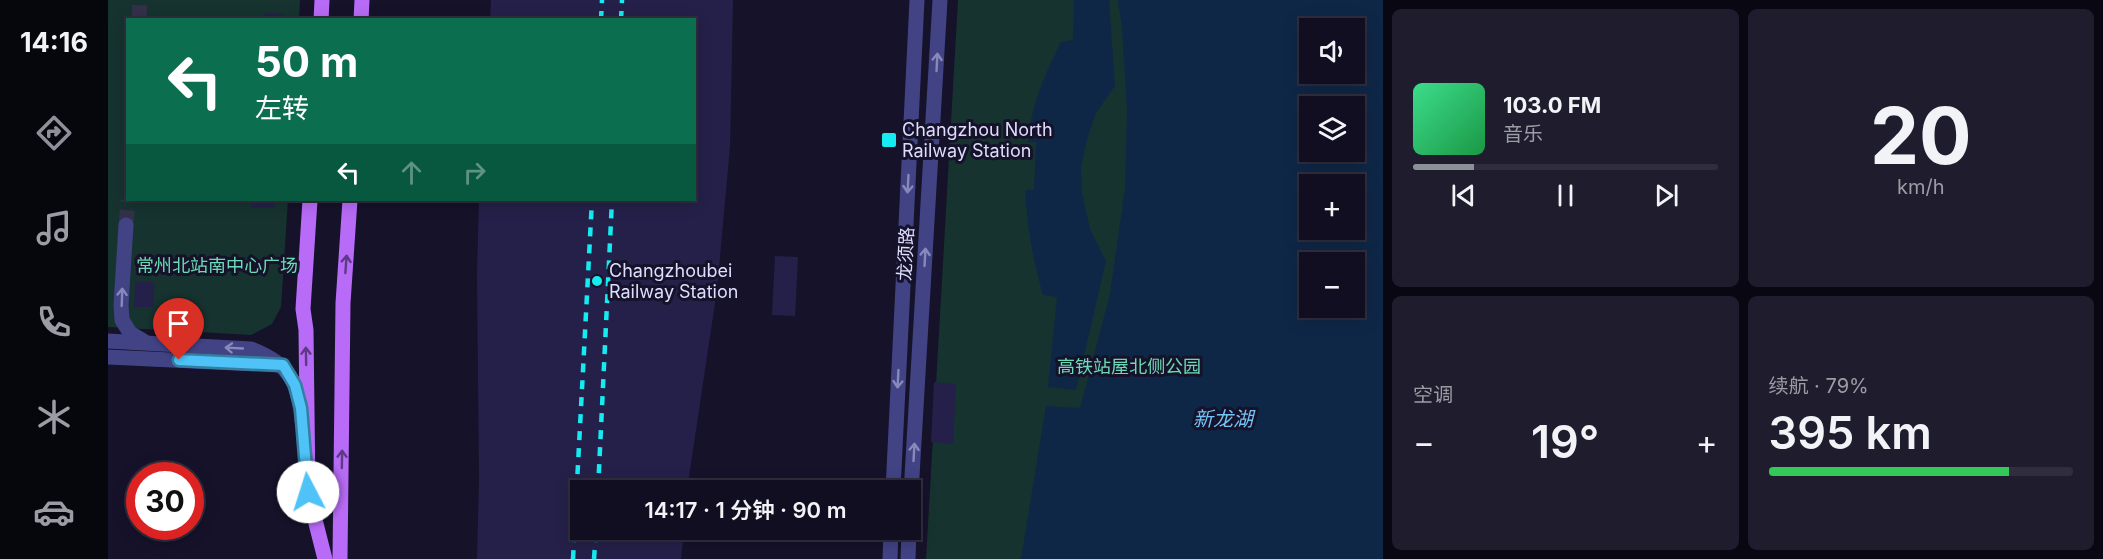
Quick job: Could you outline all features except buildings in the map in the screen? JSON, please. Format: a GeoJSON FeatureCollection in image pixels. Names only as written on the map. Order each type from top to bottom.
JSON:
{"type":"FeatureCollection","features":[{"type":"Feature","properties":{"kind":"main road"},"geometry":{"type":"LineString","coordinates":[[321,18],[322,0]]}},
{"type":"Feature","properties":{"kind":"main road"},"geometry":{"type":"LineString","coordinates":[[361,18],[362,0]]}},
{"type":"Feature","properties":{"kind":"main road"},"geometry":{"type":"LineString","coordinates":[[310,201],[303,309],[306,330],[308,492],[325,559]]}},
{"type":"Feature","properties":{"kind":"main road"},"geometry":{"type":"LineString","coordinates":[[340,559],[343,303],[350,201]]}},
{"type":"Feature","properties":{"kind":"street","name":"龙须路"},"geometry":{"type":"LineString","coordinates":[[893,480],[917,0]]}},
{"type":"Feature","properties":{"kind":"street","name":"龙须路"},"geometry":{"type":"LineString","coordinates":[[912,480],[940,0]]}},
{"type":"Feature","properties":{"kind":"street"},"geometry":{"type":"LineString","coordinates":[[126,225],[122,320],[130,333],[148,344]]}},
{"type":"Feature","properties":{"kind":"street"},"geometry":{"type":"LineString","coordinates":[[108,341],[251,350],[283,365],[295,385],[301,408],[308,492]]}},
{"type":"Feature","properties":{"kind":"street"},"geometry":{"type":"LineString","coordinates":[[108,357],[283,365]]}},
{"type":"Feature","properties":{"kind":"street"},"geometry":{"type":"LineString","coordinates":[[890,559],[891,540]]}},
{"type":"Feature","properties":{"kind":"street"},"geometry":{"type":"LineString","coordinates":[[908,559],[909,540]]}},
{"type":"Feature","properties":{"kind":"green space","name":"常州北站南中心广场"},"geometry":{"type":"Polygon","coordinates":[[[108,0],[300,0],[299,18],[126,18],[126,201],[288,201],[281,307],[272,324],[251,335],[108,327],[108,0]]]}},
{"type":"Feature","properties":{"kind":"green space","name":"新龙湖"},"geometry":{"type":"Polygon","coordinates":[[[958,0],[1383,0],[1383,559],[926,559],[958,0]]]}},
{"type":"Feature","properties":{"kind":"water"},"geometry":{"type":"Polygon","coordinates":[[[1074,0],[1109,0],[1115,86],[1096,113],[1087,139],[1081,168],[1082,193],[1090,229],[1106,261],[1076,390],[1048,387],[1057,297],[1043,295],[1031,243],[1025,190],[1034,190],[1036,142],[1028,142],[1032,115],[1044,78],[1061,42],[1073,40],[1074,0]]]}},
{"type":"Feature","properties":{"kind":"water","name":"新龙湖"},"geometry":{"type":"Polygon","coordinates":[[[1118,0],[1383,0],[1383,559],[1021,559],[1046,406],[1080,408],[1110,294],[1125,188],[1127,110],[1118,0]]]}},
{"type":"Feature","properties":{"kind":"tunnel"},"geometry":{"type":"LineString","coordinates":[[139,18],[140,0]]}},
{"type":"Feature","properties":{"kind":"tunnel"},"geometry":{"type":"LineString","coordinates":[[126,225],[128,201]]}},
{"type":"Feature","properties":{"kind":"railway"},"geometry":{"type":"LineString","coordinates":[[601,18],[602,0]]}},
{"type":"Feature","properties":{"kind":"railway"},"geometry":{"type":"LineString","coordinates":[[621,18],[622,0]]}},
{"type":"Feature","properties":{"kind":"railway"},"geometry":{"type":"LineString","coordinates":[[573,559],[592,201]]}},
{"type":"Feature","properties":{"kind":"railway"},"geometry":{"type":"LineString","coordinates":[[598,480],[612,201]]}},
{"type":"Feature","properties":{"kind":"railway"},"geometry":{"type":"LineString","coordinates":[[594,559],[595,540]]}},
{"type":"Feature","properties":{"kind":"place","name":"Changzhou North Railway Station"},"geometry":{"type":"Point","coordinates":[889,140]}},
{"type":"Feature","properties":{"kind":"place","name":"Changzhoubei Railway Station"},"geometry":{"type":"Point","coordinates":[597,281]}},
{"type":"Feature","properties":{"kind":"route"},"geometry":{"type":"LineString","coordinates":[[179,360],[283,365],[295,385],[301,408],[308,492]]}},
{"type":"Feature","properties":{"kind":"park label","name":"高铁站屋北侧公园"},"geometry":{"type":"Point","coordinates":[1129,367]}}]}
